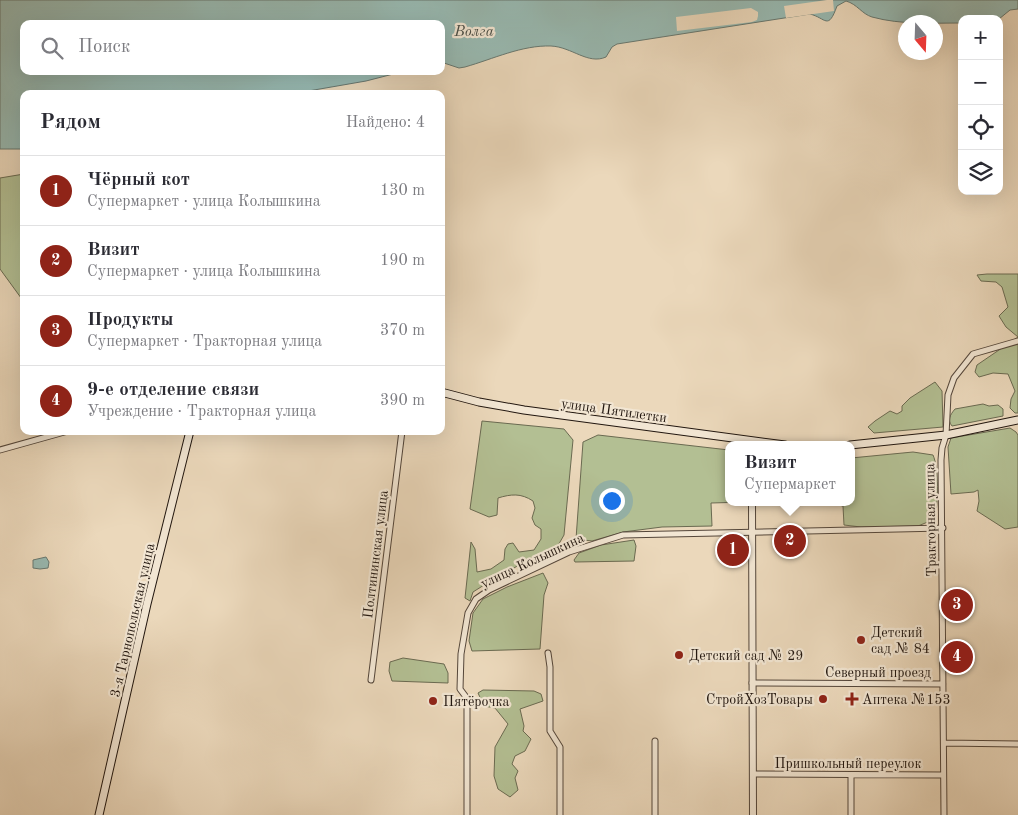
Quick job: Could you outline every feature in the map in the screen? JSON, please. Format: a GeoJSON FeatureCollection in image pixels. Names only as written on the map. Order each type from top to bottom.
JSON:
{"type":"FeatureCollection","features":[{"type":"Feature","properties":{"kind":"main road","name":"улица Пятилетки"},"geometry":{"type":"LineString","coordinates":[[445,393],[472,401],[517,409],[744,441]]}},
{"type":"Feature","properties":{"kind":"main road"},"geometry":{"type":"LineString","coordinates":[[855,444],[946,435],[1018,420]]}},
{"type":"Feature","properties":{"kind":"main road","name":"3-я Тарнопольская улица"},"geometry":{"type":"LineString","coordinates":[[98,815],[189,435]]}},
{"type":"Feature","properties":{"kind":"street","name":"Тракторная улица"},"geometry":{"type":"LineString","coordinates":[[944,815],[941,460],[946,435],[948,395],[954,378],[973,354],[1018,341]]}},
{"type":"Feature","properties":{"kind":"street"},"geometry":{"type":"LineString","coordinates":[[0,450],[54,435]]}},
{"type":"Feature","properties":{"kind":"street","name":"Полтининская улица"},"geometry":{"type":"LineString","coordinates":[[371,680],[402,435]]}},
{"type":"Feature","properties":{"kind":"street"},"geometry":{"type":"LineString","coordinates":[[752,506],[753,815]]}},
{"type":"Feature","properties":{"kind":"street","name":"улица Колышкина"},"geometry":{"type":"LineString","coordinates":[[467,815],[468,705],[466,697],[460,689],[460,654],[468,613],[476,599],[489,590],[569,552],[623,535],[943,528]]}},
{"type":"Feature","properties":{"kind":"street"},"geometry":{"type":"LineString","coordinates":[[548,653],[550,668],[550,732],[560,747],[560,815]]}},
{"type":"Feature","properties":{"kind":"street","name":"Северный проезд"},"geometry":{"type":"LineString","coordinates":[[752,683],[943,684]]}},
{"type":"Feature","properties":{"kind":"street"},"geometry":{"type":"LineString","coordinates":[[655,741],[655,815]]}},
{"type":"Feature","properties":{"kind":"street"},"geometry":{"type":"LineString","coordinates":[[944,744],[1018,744]]}},
{"type":"Feature","properties":{"kind":"street","name":"Пришкольный переулок"},"geometry":{"type":"LineString","coordinates":[[753,774],[943,775]]}},
{"type":"Feature","properties":{"kind":"street"},"geometry":{"type":"LineString","coordinates":[[851,774],[851,815]]}},
{"type":"Feature","properties":{"kind":"green space"},"geometry":{"type":"Polygon","coordinates":[[[20,175],[20,296],[0,269],[0,178],[20,175]]]}},
{"type":"Feature","properties":{"kind":"green space"},"geometry":{"type":"Polygon","coordinates":[[[1018,274],[1018,337],[1006,327],[999,316],[1008,307],[1002,287],[996,282],[981,281],[977,275],[1018,274]]]}},
{"type":"Feature","properties":{"kind":"green space"},"geometry":{"type":"Polygon","coordinates":[[[1018,337],[1018,413],[1015,413],[1010,408],[1011,399],[1015,391],[1008,374],[993,373],[979,377],[975,372],[977,365],[1018,337]]]}},
{"type":"Feature","properties":{"kind":"green space"},"geometry":{"type":"Polygon","coordinates":[[[935,382],[942,391],[943,427],[874,433],[868,427],[890,411],[897,414],[902,411],[902,406],[910,398],[935,382]]]}},
{"type":"Feature","properties":{"kind":"green space"},"geometry":{"type":"Polygon","coordinates":[[[983,404],[989,406],[998,405],[1003,409],[1003,416],[952,426],[950,424],[950,418],[955,409],[983,404]]]}},
{"type":"Feature","properties":{"kind":"green space"},"geometry":{"type":"Polygon","coordinates":[[[482,421],[564,429],[573,440],[564,535],[556,549],[532,558],[492,580],[473,592],[470,601],[465,598],[471,542],[475,549],[477,572],[491,569],[504,560],[505,549],[508,544],[513,543],[519,552],[534,550],[541,539],[541,529],[535,525],[532,518],[535,508],[533,501],[520,495],[498,498],[497,515],[489,517],[470,509],[482,421]]]}},
{"type":"Feature","properties":{"kind":"green space"},"geometry":{"type":"Polygon","coordinates":[[[1010,428],[1018,435],[1018,527],[1005,529],[977,511],[979,501],[978,490],[951,494],[948,447],[951,438],[1010,428]]]}},
{"type":"Feature","properties":{"kind":"green space"},"geometry":{"type":"Polygon","coordinates":[[[598,435],[725,450],[725,503],[711,503],[712,526],[662,527],[623,532],[592,541],[576,539],[583,442],[598,435]]]}},
{"type":"Feature","properties":{"kind":"green space"},"geometry":{"type":"Polygon","coordinates":[[[913,452],[933,455],[937,486],[935,519],[918,526],[861,527],[844,525],[843,506],[855,506],[855,458],[913,452]]]}},
{"type":"Feature","properties":{"kind":"green space"},"geometry":{"type":"Polygon","coordinates":[[[634,540],[636,546],[634,561],[575,562],[574,560],[579,553],[601,545],[634,540]]]}},
{"type":"Feature","properties":{"kind":"green space"},"geometry":{"type":"Polygon","coordinates":[[[543,573],[548,583],[544,595],[540,649],[472,651],[469,641],[473,613],[483,599],[543,573]]]}},
{"type":"Feature","properties":{"kind":"green space"},"geometry":{"type":"Polygon","coordinates":[[[403,658],[444,664],[448,673],[448,683],[392,681],[389,671],[390,662],[403,658]]]}},
{"type":"Feature","properties":{"kind":"green space"},"geometry":{"type":"Polygon","coordinates":[[[483,690],[534,691],[541,694],[543,701],[520,709],[524,726],[523,731],[531,739],[525,751],[515,756],[512,764],[518,771],[515,778],[518,790],[510,797],[498,789],[494,776],[495,747],[508,724],[495,708],[484,706],[478,693],[483,690]]]}},
{"type":"Feature","properties":{"kind":"water","name":"Волга"},"geometry":{"type":"Polygon","coordinates":[[[0,0],[1018,0],[1018,9],[1010,10],[1003,16],[958,15],[958,23],[943,23],[943,15],[898,15],[898,21],[883,20],[865,14],[846,1],[837,6],[829,21],[810,14],[617,44],[612,47],[606,57],[599,59],[586,57],[559,47],[540,46],[518,50],[459,68],[445,63],[445,20],[20,20],[20,75],[389,75],[314,90],[20,90],[20,149],[0,149],[0,0]]]}},
{"type":"Feature","properties":{"kind":"water"},"geometry":{"type":"Polygon","coordinates":[[[46,557],[49,562],[48,568],[33,568],[33,560],[46,557]]]}},
{"type":"Feature","properties":{"kind":"pier"},"geometry":{"type":"Polygon","coordinates":[[[833,0],[834,11],[786,18],[784,6],[833,0]]]}},
{"type":"Feature","properties":{"kind":"pier"},"geometry":{"type":"Polygon","coordinates":[[[751,8],[758,12],[757,20],[752,22],[677,31],[676,17],[751,8]]]}},
{"type":"Feature","properties":{"kind":"place","name":"Визит"},"geometry":{"type":"Point","coordinates":[790,541]}},
{"type":"Feature","properties":{"kind":"place","name":"Чёрный кот"},"geometry":{"type":"Point","coordinates":[733,550]}},
{"type":"Feature","properties":{"kind":"place","name":"Продукты"},"geometry":{"type":"Point","coordinates":[957,605]}},
{"type":"Feature","properties":{"kind":"place","name":"Детский сад № 84"},"geometry":{"type":"Point","coordinates":[861,640]}},
{"type":"Feature","properties":{"kind":"place","name":"Детский сад № 29"},"geometry":{"type":"Point","coordinates":[679,655]}},
{"type":"Feature","properties":{"kind":"place","name":"9-е отделение связи"},"geometry":{"type":"Point","coordinates":[957,657]}},
{"type":"Feature","properties":{"kind":"place","name":"СтройХозТовары"},"geometry":{"type":"Point","coordinates":[823,699]}},
{"type":"Feature","properties":{"kind":"place","name":"Аптека №153"},"geometry":{"type":"Point","coordinates":[852,699]}},
{"type":"Feature","properties":{"kind":"place","name":"Пятёрочка"},"geometry":{"type":"Point","coordinates":[433,701]}}]}
